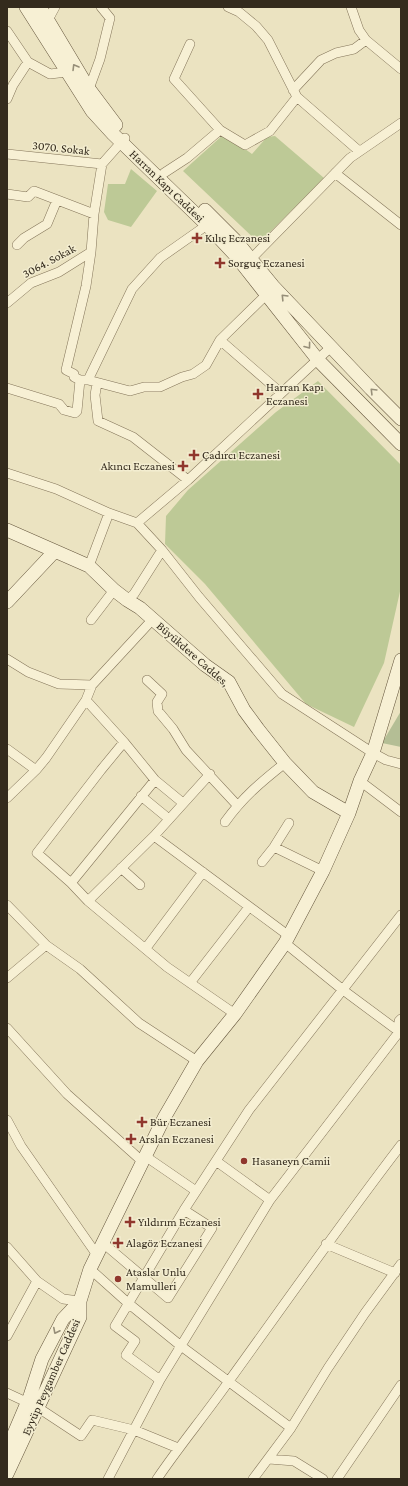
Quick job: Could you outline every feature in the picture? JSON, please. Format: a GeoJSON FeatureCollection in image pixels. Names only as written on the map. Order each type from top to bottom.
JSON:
{"type":"FeatureCollection","features":[{"type":"Feature","properties":{"kind":"street","name":"Harran Kapı Caddesi"},"geometry":{"type":"LineString","coordinates":[[26,7],[92,111],[123,140],[236,256],[318,360],[401,444]]}},
{"type":"Feature","properties":{"kind":"street","name":"Harran Kapı Caddesi"},"geometry":{"type":"LineString","coordinates":[[40,7],[89,89],[123,140],[164,172],[236,241],[274,286],[401,419]]}},
{"type":"Feature","properties":{"kind":"street"},"geometry":{"type":"LineString","coordinates":[[48,20],[55,7]]}},
{"type":"Feature","properties":{"kind":"street"},"geometry":{"type":"LineString","coordinates":[[89,89],[100,59],[110,18],[101,7]]}},
{"type":"Feature","properties":{"kind":"street"},"geometry":{"type":"LineString","coordinates":[[228,7],[239,12],[256,26],[268,40],[295,94],[359,152]]}},
{"type":"Feature","properties":{"kind":"street"},"geometry":{"type":"LineString","coordinates":[[351,7],[359,30],[366,40],[401,69]]}},
{"type":"Feature","properties":{"kind":"street"},"geometry":{"type":"LineString","coordinates":[[7,31],[28,62],[50,74],[67,72]]}},
{"type":"Feature","properties":{"kind":"street"},"geometry":{"type":"LineString","coordinates":[[190,44],[174,80],[220,130],[245,145],[270,131],[295,94],[321,60],[336,53],[354,49],[366,40]]}},
{"type":"Feature","properties":{"kind":"street"},"geometry":{"type":"LineString","coordinates":[[7,99],[13,85],[28,62]]}},
{"type":"Feature","properties":{"kind":"street"},"geometry":{"type":"LineString","coordinates":[[251,258],[335,173],[359,152],[401,123]]}},
{"type":"Feature","properties":{"kind":"street"},"geometry":{"type":"LineString","coordinates":[[164,172],[187,158],[220,130]]}},
{"type":"Feature","properties":{"kind":"street","name":"3070. Sokak"},"geometry":{"type":"LineString","coordinates":[[7,155],[102,164],[123,140]]}},
{"type":"Feature","properties":{"kind":"street","name":"3064. Sokak"},"geometry":{"type":"LineString","coordinates":[[7,303],[31,283],[59,272],[91,252],[94,214],[102,164]]}},
{"type":"Feature","properties":{"kind":"street"},"geometry":{"type":"LineString","coordinates":[[335,173],[401,225]]}},
{"type":"Feature","properties":{"kind":"street"},"geometry":{"type":"LineString","coordinates":[[7,194],[28,197],[34,191],[94,214]]}},
{"type":"Feature","properties":{"kind":"street"},"geometry":{"type":"LineString","coordinates":[[17,245],[24,238],[47,224],[58,200]]}},
{"type":"Feature","properties":{"kind":"street"},"geometry":{"type":"LineString","coordinates":[[7,388],[59,404],[64,410],[75,413],[77,411],[84,380],[132,289],[160,258],[207,225]]}},
{"type":"Feature","properties":{"kind":"street"},"geometry":{"type":"LineString","coordinates":[[91,252],[86,286],[66,370],[74,374],[74,377],[130,391],[144,387],[160,387],[182,377],[193,374],[206,365],[220,340],[267,294]]}},
{"type":"Feature","properties":{"kind":"street"},"geometry":{"type":"LineString","coordinates":[[220,340],[281,394]]}},
{"type":"Feature","properties":{"kind":"street"},"geometry":{"type":"LineString","coordinates":[[137,523],[188,480],[331,347]]}},
{"type":"Feature","properties":{"kind":"street"},"geometry":{"type":"LineString","coordinates":[[97,383],[95,395],[98,421],[133,438],[188,480]]}},
{"type":"Feature","properties":{"kind":"street"},"geometry":{"type":"LineString","coordinates":[[7,473],[56,489],[109,513],[137,523],[162,550],[199,597],[282,694],[373,753],[386,760],[401,764]]}},
{"type":"Feature","properties":{"kind":"street"},"geometry":{"type":"LineString","coordinates":[[89,566],[109,513]]}},
{"type":"Feature","properties":{"kind":"street","name":"Büyükdere Caddes,"},"geometry":{"type":"LineString","coordinates":[[7,530],[54,552],[89,566],[114,590],[140,608],[205,665],[229,682],[244,710],[285,763],[313,792],[349,813]]}},
{"type":"Feature","properties":{"kind":"street"},"geometry":{"type":"LineString","coordinates":[[127,600],[134,594],[162,550]]}},
{"type":"Feature","properties":{"kind":"street"},"geometry":{"type":"LineString","coordinates":[[7,602],[54,552]]}},
{"type":"Feature","properties":{"kind":"street"},"geometry":{"type":"LineString","coordinates":[[92,620],[114,590]]}},
{"type":"Feature","properties":{"kind":"street"},"geometry":{"type":"LineString","coordinates":[[7,798],[36,770],[86,700],[92,685],[152,619]]}},
{"type":"Feature","properties":{"kind":"street"},"geometry":{"type":"LineString","coordinates":[[7,659],[28,672],[59,684],[92,685]]}},
{"type":"Feature","properties":{"kind":"street"},"geometry":{"type":"LineString","coordinates":[[7,1248],[37,1281],[63,1299],[80,1301],[90,1269],[164,1118],[197,1061],[236,1014],[287,939],[323,871],[349,813],[360,781],[373,753],[401,660]]}},
{"type":"Feature","properties":{"kind":"street"},"geometry":{"type":"LineString","coordinates":[[147,680],[162,694],[157,702],[158,710],[173,729],[186,750],[237,804]]}},
{"type":"Feature","properties":{"kind":"street"},"geometry":{"type":"LineString","coordinates":[[86,700],[124,742],[155,780],[183,803]]}},
{"type":"Feature","properties":{"kind":"street"},"geometry":{"type":"LineString","coordinates":[[124,742],[37,853],[71,883],[88,901],[167,967],[236,1014]]}},
{"type":"Feature","properties":{"kind":"street"},"geometry":{"type":"LineString","coordinates":[[7,749],[36,770]]}},
{"type":"Feature","properties":{"kind":"street"},"geometry":{"type":"LineString","coordinates":[[225,822],[237,804],[285,763]]}},
{"type":"Feature","properties":{"kind":"street"},"geometry":{"type":"LineString","coordinates":[[88,901],[154,836],[210,774]]}},
{"type":"Feature","properties":{"kind":"street"},"geometry":{"type":"LineString","coordinates":[[71,883],[155,780]]}},
{"type":"Feature","properties":{"kind":"street"},"geometry":{"type":"LineString","coordinates":[[360,781],[401,812]]}},
{"type":"Feature","properties":{"kind":"street"},"geometry":{"type":"LineString","coordinates":[[142,796],[169,820]]}},
{"type":"Feature","properties":{"kind":"street"},"geometry":{"type":"LineString","coordinates":[[262,862],[274,847],[289,823]]}},
{"type":"Feature","properties":{"kind":"street"},"geometry":{"type":"LineString","coordinates":[[154,836],[249,907],[343,990],[400,1032]]}},
{"type":"Feature","properties":{"kind":"street"},"geometry":{"type":"LineString","coordinates":[[274,847],[323,871]]}},
{"type":"Feature","properties":{"kind":"street"},"geometry":{"type":"LineString","coordinates":[[121,868],[140,885]]}},
{"type":"Feature","properties":{"kind":"street"},"geometry":{"type":"LineString","coordinates":[[146,948],[203,872]]}},
{"type":"Feature","properties":{"kind":"street"},"geometry":{"type":"LineString","coordinates":[[7,905],[46,945],[80,969],[139,1023],[197,1061]]}},
{"type":"Feature","properties":{"kind":"street"},"geometry":{"type":"LineString","coordinates":[[190,983],[249,907]]}},
{"type":"Feature","properties":{"kind":"street"},"geometry":{"type":"LineString","coordinates":[[160,1380],[126,1355],[135,1341],[115,1326],[184,1210],[249,1110],[401,915]]}},
{"type":"Feature","properties":{"kind":"street"},"geometry":{"type":"LineString","coordinates":[[7,978],[46,945]]}},
{"type":"Feature","properties":{"kind":"street"},"geometry":{"type":"LineString","coordinates":[[108,1479],[160,1380],[270,1200],[400,1032],[399,1021],[401,1019]]}},
{"type":"Feature","properties":{"kind":"street"},"geometry":{"type":"LineString","coordinates":[[7,1028],[67,1094],[144,1159],[196,1191]]}},
{"type":"Feature","properties":{"kind":"street"},"geometry":{"type":"LineString","coordinates":[[7,1120],[21,1146],[100,1249],[144,1278],[168,1298],[212,1228],[184,1210]]}},
{"type":"Feature","properties":{"kind":"street"},"geometry":{"type":"LineString","coordinates":[[157,1479],[178,1448],[229,1382],[326,1244],[401,1145]]}},
{"type":"Feature","properties":{"kind":"street"},"geometry":{"type":"LineString","coordinates":[[216,1162],[270,1200]]}},
{"type":"Feature","properties":{"kind":"street"},"geometry":{"type":"LineString","coordinates":[[326,1244],[394,1273]]}},
{"type":"Feature","properties":{"kind":"street"},"geometry":{"type":"LineString","coordinates":[[253,1479],[269,1459],[290,1428],[365,1312],[401,1264]]}},
{"type":"Feature","properties":{"kind":"street"},"geometry":{"type":"LineString","coordinates":[[90,1269],[128,1303],[181,1346],[290,1428]]}},
{"type":"Feature","properties":{"kind":"street"},"geometry":{"type":"LineString","coordinates":[[7,1336],[37,1281]]}},
{"type":"Feature","properties":{"kind":"street","name":"Eyyüp Peygamber Caddesi"},"geometry":{"type":"LineString","coordinates":[[7,1474],[32,1405],[42,1359],[63,1319],[80,1301]]}},
{"type":"Feature","properties":{"kind":"street"},"geometry":{"type":"LineString","coordinates":[[337,1479],[401,1384]]}},
{"type":"Feature","properties":{"kind":"street"},"geometry":{"type":"LineString","coordinates":[[7,1393],[32,1405],[81,1436],[92,1420],[134,1430],[178,1448]]}},
{"type":"Feature","properties":{"kind":"street","name":"Eyyüp Peygamber Caddesi"},"geometry":{"type":"LineString","coordinates":[[7,1450],[32,1405]]}},
{"type":"Feature","properties":{"kind":"street"},"geometry":{"type":"LineString","coordinates":[[269,1459],[294,1461],[323,1479]]}},
{"type":"Feature","properties":{"kind":"green space"},"geometry":{"type":"Polygon","coordinates":[[[224,134],[252,154],[267,137],[275,136],[324,178],[259,243],[183,171],[224,134]]]}},
{"type":"Feature","properties":{"kind":"green space"},"geometry":{"type":"Polygon","coordinates":[[[131,169],[157,191],[131,227],[108,220],[104,212],[108,184],[125,184],[131,169]]]}},
{"type":"Feature","properties":{"kind":"green space"},"geometry":{"type":"Polygon","coordinates":[[[318,381],[401,465],[401,587],[384,663],[354,727],[306,704],[205,584],[165,544],[166,516],[188,490],[276,412],[318,381]]]}},
{"type":"Feature","properties":{"kind":"green space"},"geometry":{"type":"Polygon","coordinates":[[[401,711],[401,747],[382,743],[401,711]]]}},
{"type":"Feature","properties":{"kind":"place","name":"Kılıç Eczanesi"},"geometry":{"type":"Point","coordinates":[197,238]}},
{"type":"Feature","properties":{"kind":"place","name":"Sorguç Eczanesi"},"geometry":{"type":"Point","coordinates":[220,263]}},
{"type":"Feature","properties":{"kind":"place","name":"Harran Kapı Eczanesi"},"geometry":{"type":"Point","coordinates":[258,394]}},
{"type":"Feature","properties":{"kind":"place","name":"Çadırcı Eczanesi"},"geometry":{"type":"Point","coordinates":[194,455]}},
{"type":"Feature","properties":{"kind":"place","name":"Akıncı Eczanesi"},"geometry":{"type":"Point","coordinates":[183,466]}},
{"type":"Feature","properties":{"kind":"place","name":"Bür Eczanesi"},"geometry":{"type":"Point","coordinates":[142,1122]}},
{"type":"Feature","properties":{"kind":"place","name":"Arslan Eczanesi"},"geometry":{"type":"Point","coordinates":[131,1139]}},
{"type":"Feature","properties":{"kind":"place","name":"Hasaneyn Camii"},"geometry":{"type":"Point","coordinates":[244,1161]}},
{"type":"Feature","properties":{"kind":"place","name":"Yıldırım Eczanesi"},"geometry":{"type":"Point","coordinates":[130,1222]}},
{"type":"Feature","properties":{"kind":"place","name":"Alagöz Eczanesi"},"geometry":{"type":"Point","coordinates":[118,1243]}},
{"type":"Feature","properties":{"kind":"place","name":"Ataslar Unlu Mamulleri"},"geometry":{"type":"Point","coordinates":[118,1279]}}]}
